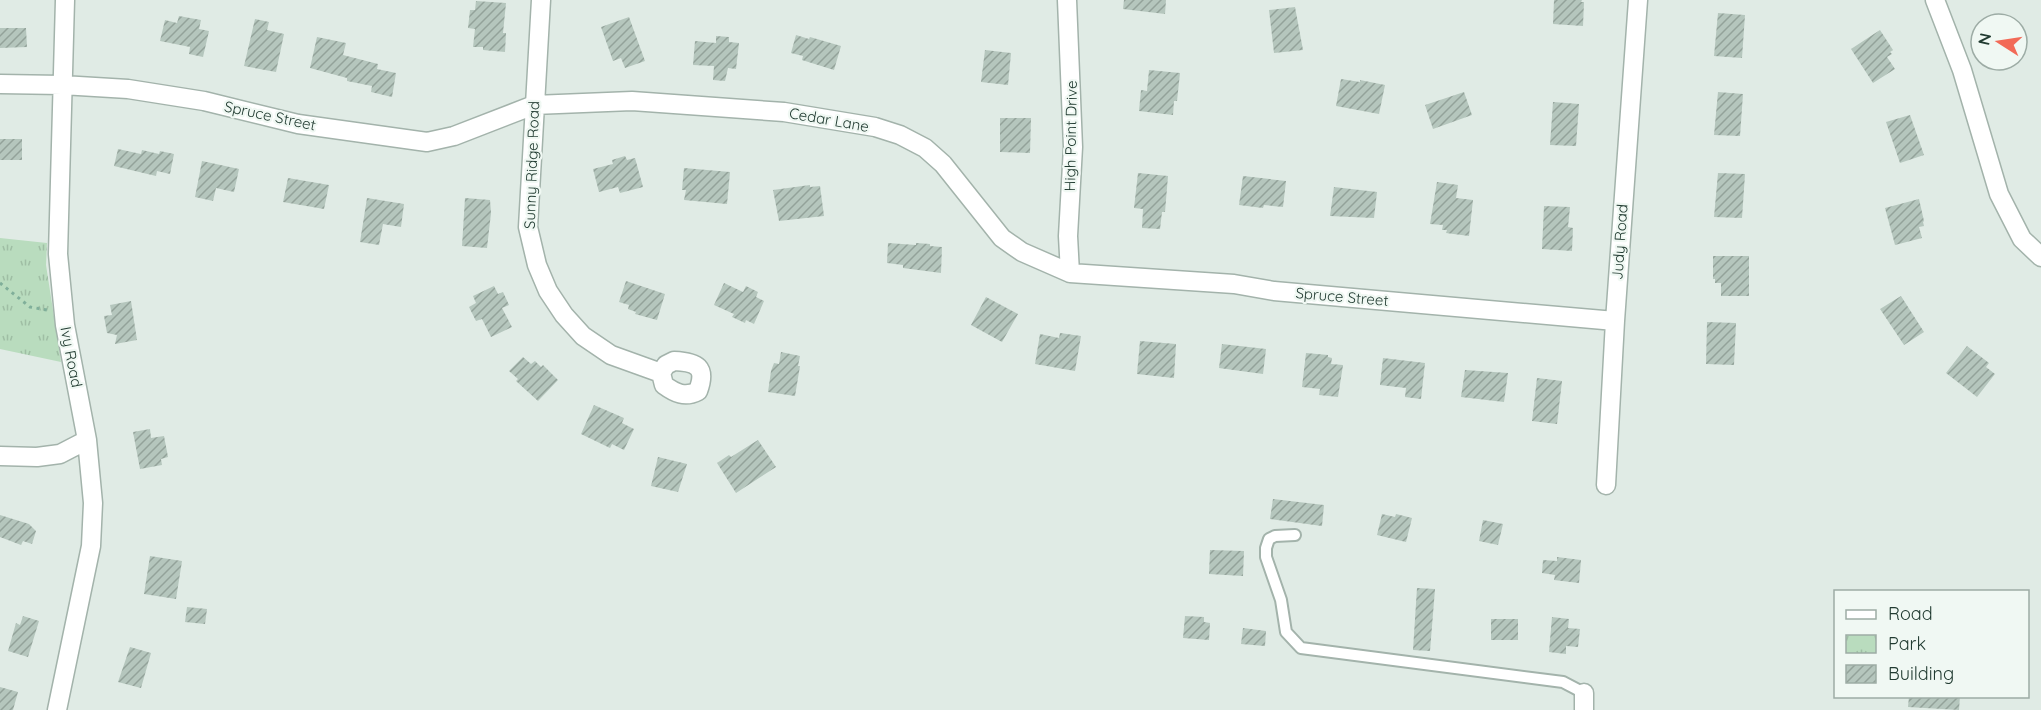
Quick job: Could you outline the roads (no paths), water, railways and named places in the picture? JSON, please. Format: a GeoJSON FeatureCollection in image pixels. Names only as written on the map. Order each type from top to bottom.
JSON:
{"type":"FeatureCollection","features":[{"type":"Feature","properties":{"kind":"street","name":"Ivy Road"},"geometry":{"type":"LineString","coordinates":[[57,710],[92,546],[93,503],[87,440],[64,313],[58,254],[65,0]]}},
{"type":"Feature","properties":{"kind":"street","name":"Sunny Ridge Road"},"geometry":{"type":"LineString","coordinates":[[541,0],[528,227],[537,265],[548,291],[564,315],[583,336],[611,356],[661,373]]}},
{"type":"Feature","properties":{"kind":"street","name":"High Point Drive"},"geometry":{"type":"LineString","coordinates":[[1067,0],[1073,124],[1068,236],[1070,273]]}},
{"type":"Feature","properties":{"kind":"street","name":"Judy Road"},"geometry":{"type":"LineString","coordinates":[[1606,485],[1615,321],[1638,0]]}},
{"type":"Feature","properties":{"kind":"street"},"geometry":{"type":"LineString","coordinates":[[1935,0],[1962,70],[1999,194],[2022,239],[2041,257]]}},
{"type":"Feature","properties":{"kind":"street","name":"Spruce Street"},"geometry":{"type":"LineString","coordinates":[[0,84],[129,89],[204,102],[298,124],[427,142],[454,136],[534,105]]}},
{"type":"Feature","properties":{"kind":"street","name":"Cedar Lane"},"geometry":{"type":"LineString","coordinates":[[534,105],[632,102],[784,112],[875,127],[900,135],[924,148],[943,164],[1002,238],[1022,252],[1070,273]]}},
{"type":"Feature","properties":{"kind":"street","name":"Spruce Street"},"geometry":{"type":"LineString","coordinates":[[1070,273],[1234,284],[1274,291],[1615,321]]}},
{"type":"Feature","properties":{"kind":"street"},"geometry":{"type":"LineString","coordinates":[[0,456],[37,457],[60,454],[87,440]]}},
{"type":"Feature","properties":{"kind":"lane"},"geometry":{"type":"LineString","coordinates":[[1295,534],[1275,536],[1269,539],[1266,557],[1281,600],[1286,632],[1301,648],[1563,682],[1584,701]]}}]}
